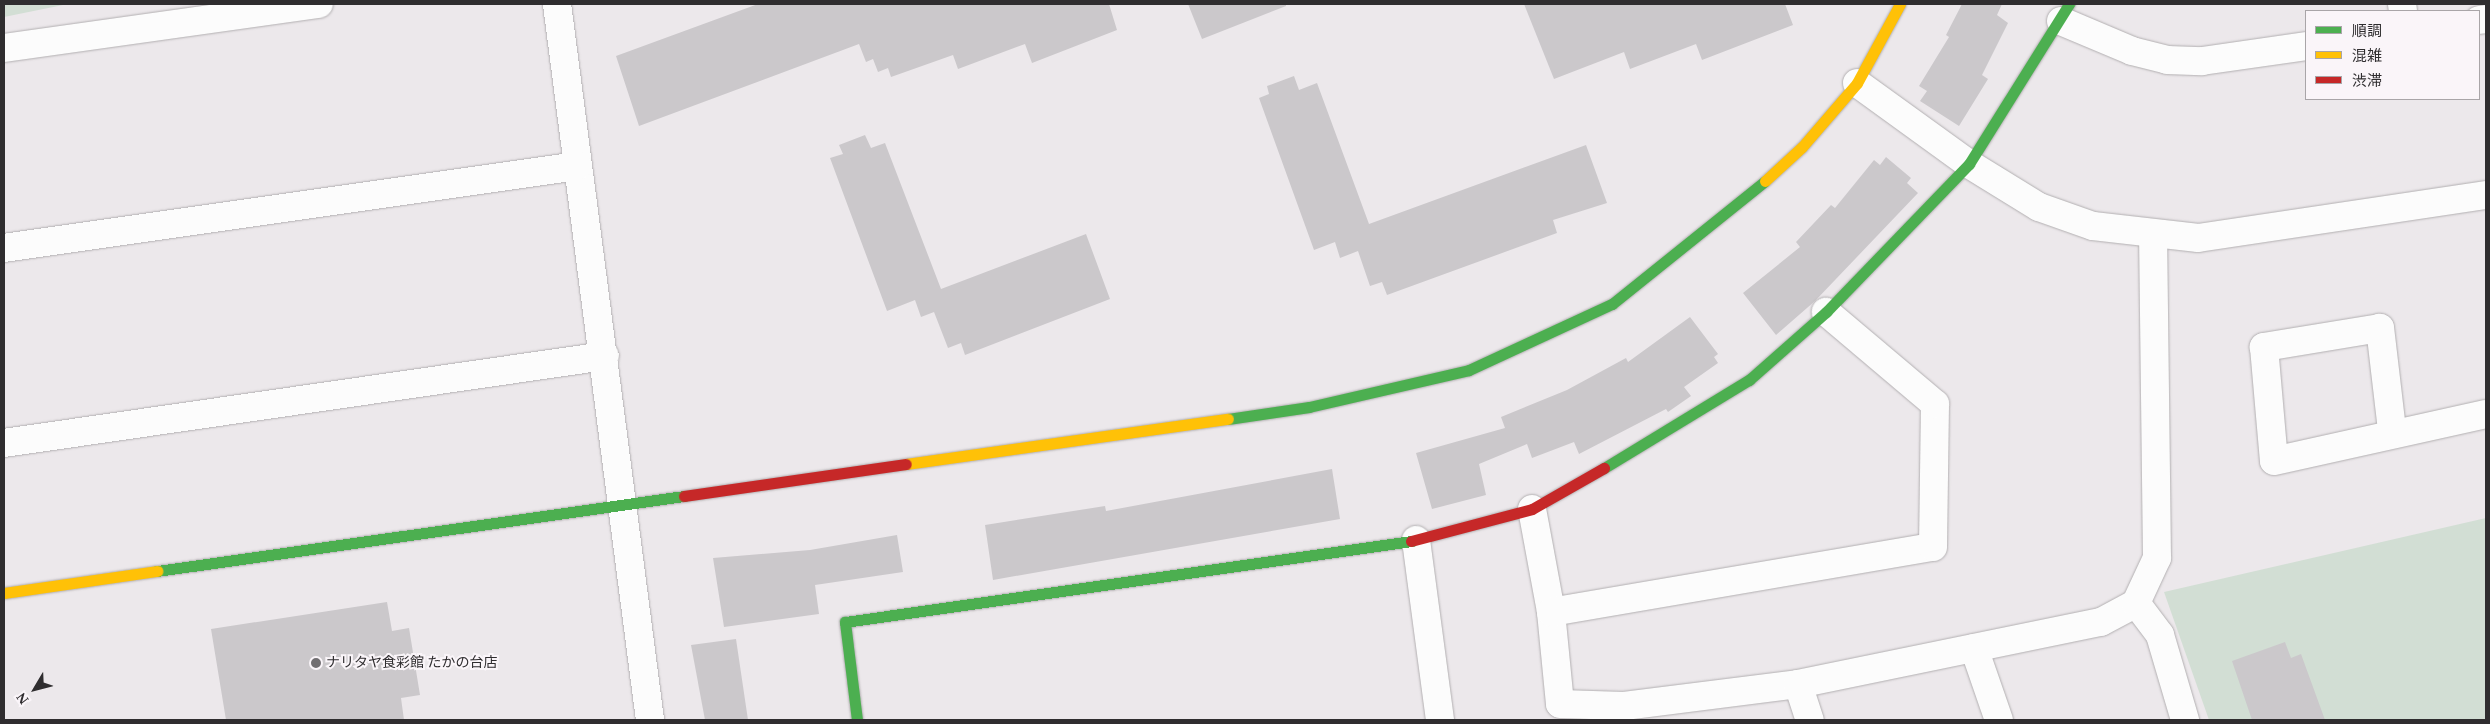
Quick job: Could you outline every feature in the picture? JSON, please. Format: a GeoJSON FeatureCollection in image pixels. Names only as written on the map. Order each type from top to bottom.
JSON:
{"type":"FeatureCollection","features":[{"type":"Feature","properties":{"kind":"street"},"geometry":{"type":"LineString","coordinates":[[4,48],[319,4]]}},
{"type":"Feature","properties":{"kind":"street"},"geometry":{"type":"LineString","coordinates":[[557,4],[577,166],[605,356],[619,504],[650,720]]}},
{"type":"Feature","properties":{"kind":"street"},"geometry":{"type":"LineString","coordinates":[[4,593],[1309,407],[1469,370],[1612,304],[1683,252],[1802,147],[1857,83],[1900,4]]}},
{"type":"Feature","properties":{"kind":"street"},"geometry":{"type":"LineString","coordinates":[[857,720],[845,622],[1416,540],[1532,509],[1672,430],[1749,380],[1826,312],[1969,164],[2065,12],[2132,51],[2168,60],[2202,61],[2305,46]]}},
{"type":"Feature","properties":{"kind":"street"},"geometry":{"type":"LineString","coordinates":[[1857,83],[1969,164],[2039,207],[2093,226],[2153,236],[2198,238],[2486,195]]}},
{"type":"Feature","properties":{"kind":"street"},"geometry":{"type":"LineString","coordinates":[[4,248],[577,166]]}},
{"type":"Feature","properties":{"kind":"street"},"geometry":{"type":"LineString","coordinates":[[1532,509],[1551,612],[1560,704],[1626,713],[1798,684],[2102,622],[2136,603],[2157,558],[2153,236]]}},
{"type":"Feature","properties":{"kind":"street"},"geometry":{"type":"LineString","coordinates":[[1551,612],[1933,546],[1935,404],[1826,312]]}},
{"type":"Feature","properties":{"kind":"street"},"geometry":{"type":"LineString","coordinates":[[2392,430],[2380,328],[2264,347],[2274,461],[2486,414]]}},
{"type":"Feature","properties":{"kind":"street"},"geometry":{"type":"LineString","coordinates":[[4,443],[605,356]]}},
{"type":"Feature","properties":{"kind":"street"},"geometry":{"type":"LineString","coordinates":[[1416,540],[1440,720]]}},
{"type":"Feature","properties":{"kind":"street"},"geometry":{"type":"LineString","coordinates":[[2136,603],[2160,635],[2186,720]]}},
{"type":"Feature","properties":{"kind":"street"},"geometry":{"type":"LineString","coordinates":[[1974,648],[1999,720]]}},
{"type":"Feature","properties":{"kind":"street"},"geometry":{"type":"LineString","coordinates":[[1798,684],[1810,720]]}},
{"type":"Feature","properties":{"kind":"shaded area"},"geometry":{"type":"Polygon","coordinates":[[[4,4],[68,4],[4,17],[4,4]]]}},
{"type":"Feature","properties":{"kind":"shaded area"},"geometry":{"type":"Polygon","coordinates":[[[2486,518],[2486,720],[2209,720],[2164,592],[2486,518]]]}},
{"type":"Feature","properties":{"kind":"building"},"geometry":{"type":"Polygon","coordinates":[[[758,4],[1109,4],[1117,30],[1032,63],[1025,44],[958,69],[953,55],[891,77],[888,68],[878,72],[873,59],[866,62],[859,44],[639,126],[616,56],[758,4]]]}},
{"type":"Feature","properties":{"kind":"building"},"geometry":{"type":"Polygon","coordinates":[[[1188,4],[1286,4],[1286,6],[1202,39],[1188,4]]]}},
{"type":"Feature","properties":{"kind":"building"},"geometry":{"type":"Polygon","coordinates":[[[1524,4],[1785,4],[1793,25],[1702,60],[1696,44],[1630,69],[1624,52],[1554,79],[1524,4]]]}},
{"type":"Feature","properties":{"kind":"building"},"geometry":{"type":"Polygon","coordinates":[[[1962,4],[2002,4],[1997,15],[2008,23],[1982,75],[1988,79],[1959,126],[1920,101],[1927,91],[1919,86],[1949,37],[1946,35],[1962,4]]]}},
{"type":"Feature","properties":{"kind":"building"},"geometry":{"type":"Polygon","coordinates":[[[1294,76],[1299,90],[1317,83],[1369,224],[1586,145],[1607,203],[1553,220],[1557,233],[1387,295],[1382,282],[1370,286],[1358,251],[1340,258],[1335,242],[1314,250],[1259,98],[1269,94],[1267,86],[1294,76]]]}},
{"type":"Feature","properties":{"kind":"building"},"geometry":{"type":"Polygon","coordinates":[[[865,135],[871,148],[885,143],[941,289],[1086,234],[1110,299],[965,355],[961,343],[948,348],[934,312],[921,317],[915,300],[887,311],[830,158],[843,154],[839,145],[865,135]]]}},
{"type":"Feature","properties":{"kind":"building"},"geometry":{"type":"Polygon","coordinates":[[[1886,157],[1911,178],[1907,183],[1918,193],[1815,301],[1776,335],[1743,293],[1800,247],[1796,242],[1831,205],[1835,208],[1874,160],[1880,165],[1886,157]]]}},
{"type":"Feature","properties":{"kind":"building"},"geometry":{"type":"Polygon","coordinates":[[[1690,317],[1718,354],[1714,357],[1718,363],[1684,387],[1691,396],[1668,412],[1666,409],[1579,454],[1574,442],[1532,458],[1527,444],[1479,464],[1486,495],[1432,509],[1416,453],[1505,428],[1501,417],[1567,390],[1626,358],[1628,362],[1690,317]]]}},
{"type":"Feature","properties":{"kind":"building"},"geometry":{"type":"Polygon","coordinates":[[[1332,469],[1340,519],[993,580],[985,525],[1105,506],[1106,511],[1332,469]]]}},
{"type":"Feature","properties":{"kind":"building"},"geometry":{"type":"Polygon","coordinates":[[[897,535],[903,572],[815,585],[819,614],[724,627],[713,558],[810,550],[897,535]]]}},
{"type":"Feature","properties":{"kind":"building","name":"ナリタヤ食彩館 たかの台店"},"geometry":{"type":"Polygon","coordinates":[[[387,602],[392,631],[409,628],[420,695],[401,698],[404,720],[226,720],[211,629],[387,602]]]}},
{"type":"Feature","properties":{"kind":"building"},"geometry":{"type":"Polygon","coordinates":[[[736,639],[748,720],[705,720],[691,645],[736,639]]]}},
{"type":"Feature","properties":{"kind":"building"},"geometry":{"type":"Polygon","coordinates":[[[2285,642],[2291,658],[2301,654],[2325,720],[2252,720],[2232,661],[2285,642]]]}},
{"type":"Feature","properties":{"kind":"traffic: fast"},"geometry":{"type":"LineString","coordinates":[[1604,468],[1749,380],[1826,312],[1969,164],[2069,4]]}},
{"type":"Feature","properties":{"kind":"traffic: fast"},"geometry":{"type":"LineString","coordinates":[[1228,419],[1309,407],[1469,370],[1612,304],[1765,181]]}},
{"type":"Feature","properties":{"kind":"traffic: fast"},"geometry":{"type":"LineString","coordinates":[[157,571],[684,496]]}},
{"type":"Feature","properties":{"kind":"traffic: fast"},"geometry":{"type":"LineString","coordinates":[[857,720],[845,622],[1411,541]]}},
{"type":"Feature","properties":{"kind":"traffic: slow"},"geometry":{"type":"LineString","coordinates":[[1765,181],[1802,147],[1857,83],[1900,4]]}},
{"type":"Feature","properties":{"kind":"traffic: slow"},"geometry":{"type":"LineString","coordinates":[[906,464],[1228,419]]}},
{"type":"Feature","properties":{"kind":"traffic: slow"},"geometry":{"type":"LineString","coordinates":[[4,593],[157,571]]}},
{"type":"Feature","properties":{"kind":"traffic: jam"},"geometry":{"type":"LineString","coordinates":[[684,496],[906,464]]}},
{"type":"Feature","properties":{"kind":"traffic: jam"},"geometry":{"type":"LineString","coordinates":[[1411,541],[1532,509],[1604,468]]}},
{"type":"Feature","properties":{"kind":"place","name":"ナリタヤ食彩館 たかの台店"},"geometry":{"type":"Point","coordinates":[316,663]}}]}
